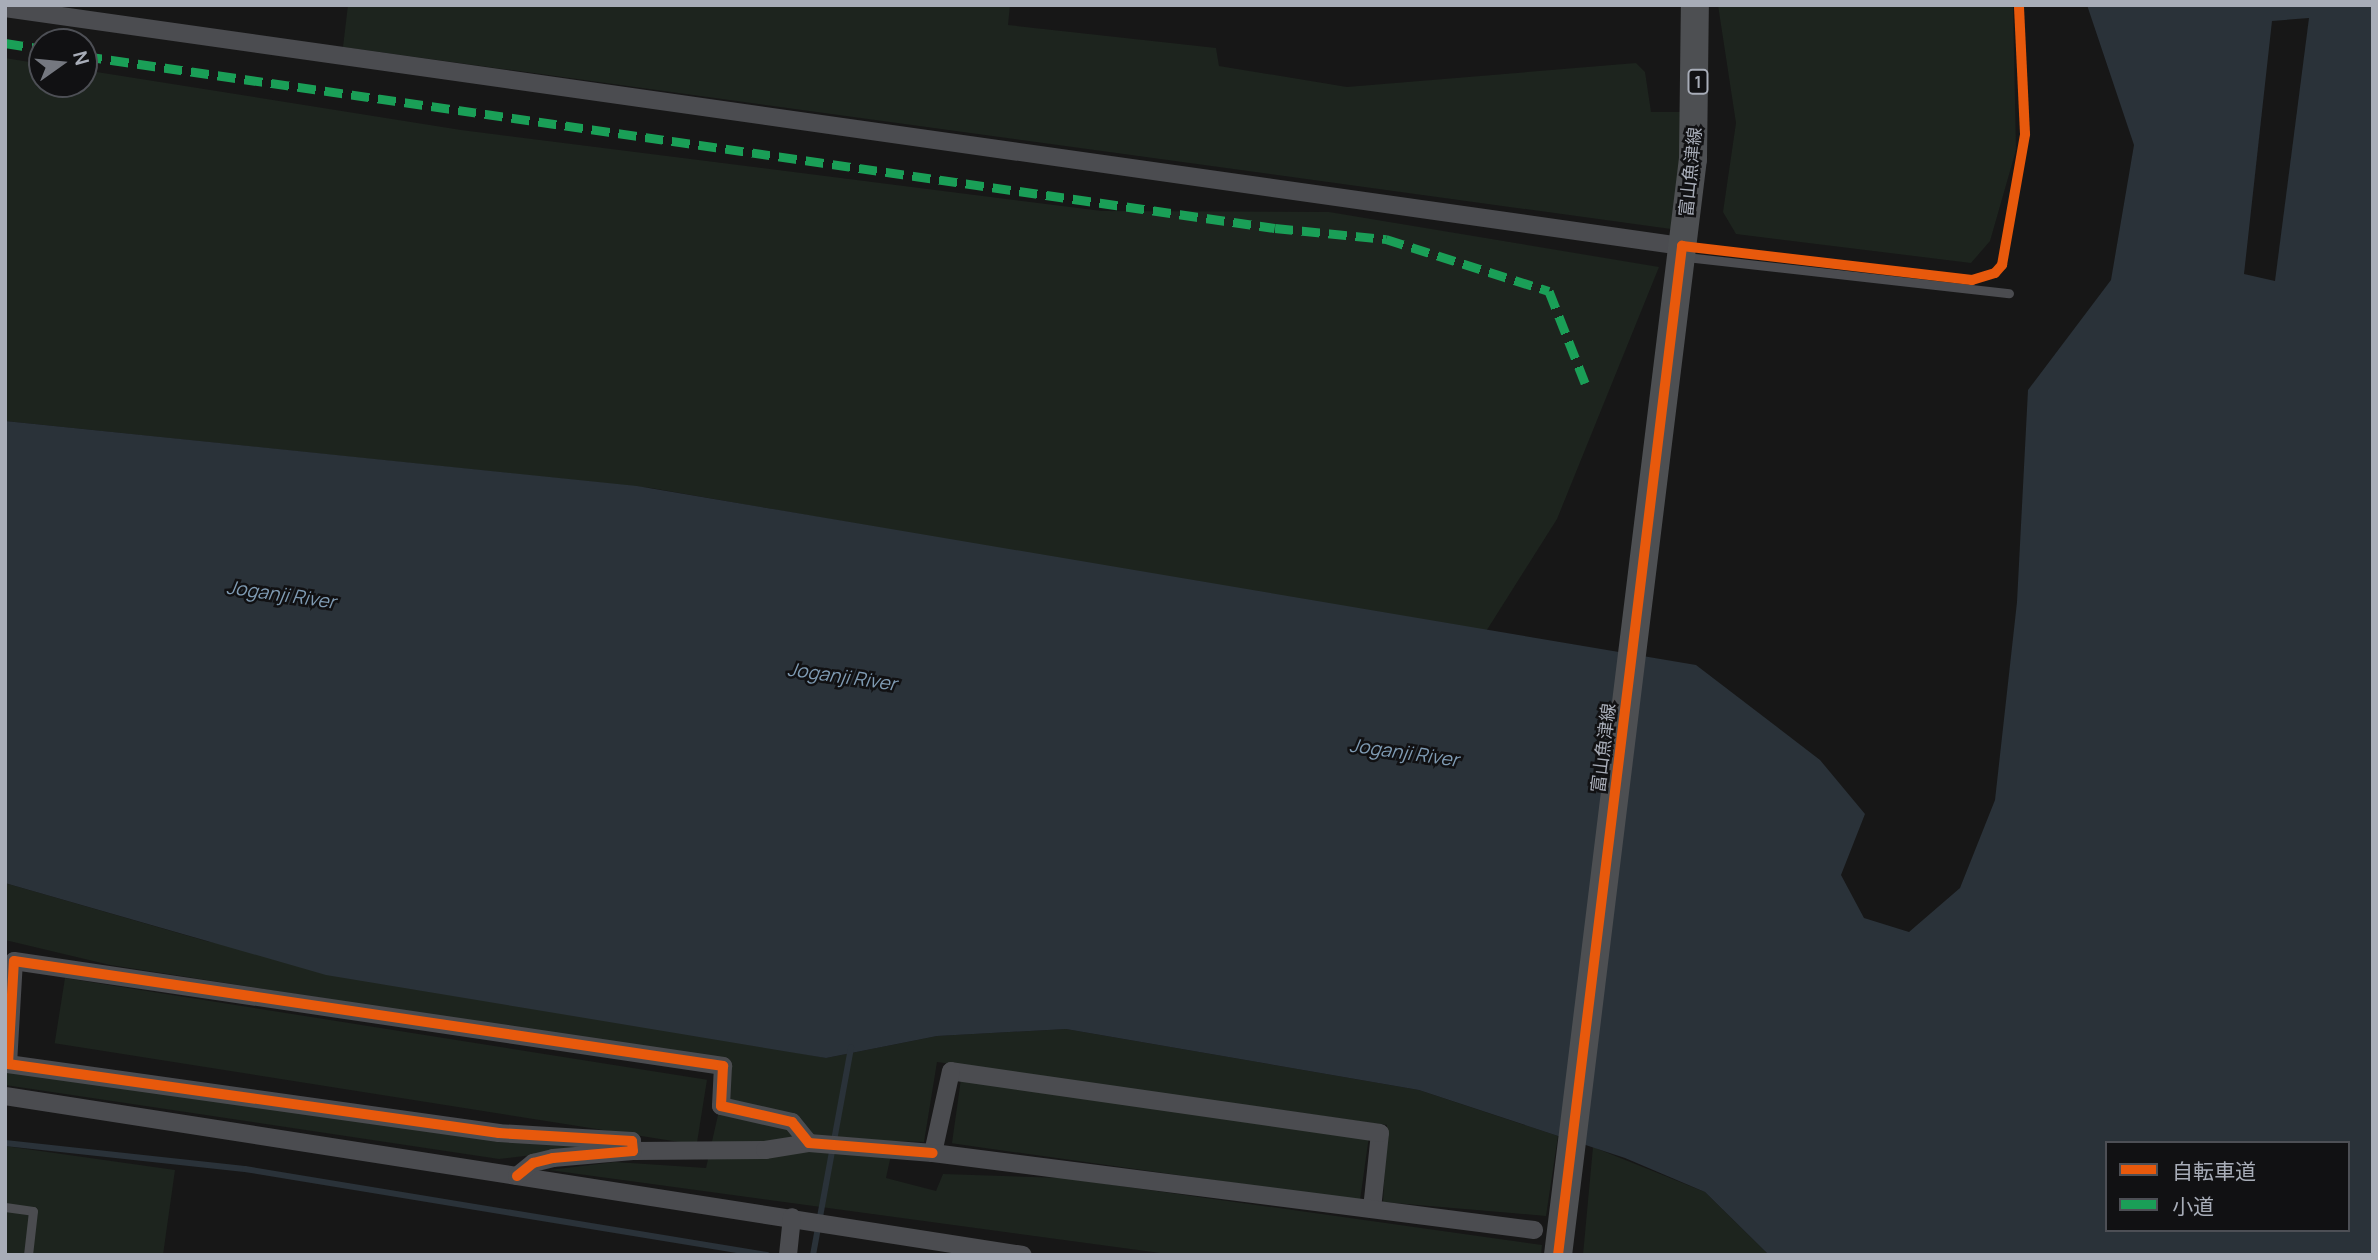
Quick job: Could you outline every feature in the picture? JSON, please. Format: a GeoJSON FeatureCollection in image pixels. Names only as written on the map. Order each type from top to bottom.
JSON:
{"type":"FeatureCollection","features":[{"type":"Feature","properties":{"kind":"main road","name":"富山魚津線"},"geometry":{"type":"LineString","coordinates":[[1558,1255],[1687,208],[1692,159],[1695,5]]}},
{"type":"Feature","properties":{"kind":"street"},"geometry":{"type":"LineString","coordinates":[[5,8],[1681,256]]}},
{"type":"Feature","properties":{"kind":"street"},"geometry":{"type":"LineString","coordinates":[[633,1151],[632,1141],[499,1133],[7,1063],[10,961],[723,1066],[721,1106],[792,1122],[809,1143]]}},
{"type":"Feature","properties":{"kind":"street"},"geometry":{"type":"LineString","coordinates":[[933,1153],[951,1071],[1380,1133],[1372,1209]]}},
{"type":"Feature","properties":{"kind":"street"},"geometry":{"type":"LineString","coordinates":[[5,1096],[1023,1255]]}},
{"type":"Feature","properties":{"kind":"street"},"geometry":{"type":"LineString","coordinates":[[517,1176],[533,1163],[553,1158],[633,1151],[765,1150],[809,1143],[933,1153],[1534,1230]]}},
{"type":"Feature","properties":{"kind":"street"},"geometry":{"type":"LineString","coordinates":[[788,1255],[792,1217]]}},
{"type":"Feature","properties":{"kind":"lane"},"geometry":{"type":"LineString","coordinates":[[1681,256],[2009,293]]}},
{"type":"Feature","properties":{"kind":"lane"},"geometry":{"type":"LineString","coordinates":[[5,1207],[33,1211],[28,1255]]}},
{"type":"Feature","properties":{"kind":"shaded area"},"geometry":{"type":"Polygon","coordinates":[[[348,5],[1010,5],[1008,25],[1216,48],[1219,66],[1347,87],[1636,63],[1645,72],[1651,112],[1685,112],[1671,229],[343,47],[348,5]]]}},
{"type":"Feature","properties":{"kind":"shaded area"},"geometry":{"type":"Polygon","coordinates":[[[1718,5],[2013,5],[2016,150],[1990,241],[1971,263],[1736,234],[1723,212],[1736,123],[1718,5]]]}},
{"type":"Feature","properties":{"kind":"shaded area"},"geometry":{"type":"Polygon","coordinates":[[[5,58],[28,62],[28,98],[98,98],[98,72],[461,130],[1102,211],[1329,212],[1659,267],[1557,519],[1485,633],[651,488],[5,421],[5,58]]]}},
{"type":"Feature","properties":{"kind":"shaded area"},"geometry":{"type":"Polygon","coordinates":[[[5,883],[206,941],[826,1058],[937,1036],[1066,1029],[1419,1090],[1558,1136],[1546,1216],[1383,1202],[1387,1125],[937,1062],[924,1142],[894,1141],[886,1178],[936,1191],[943,1174],[1064,1178],[1542,1245],[1541,1255],[1175,1255],[549,1170],[615,1162],[706,1168],[730,1062],[110,965],[5,940],[5,883]]]}},
{"type":"Feature","properties":{"kind":"shaded area"},"geometry":{"type":"Polygon","coordinates":[[[65,978],[707,1080],[697,1145],[55,1043],[65,978]]]}},
{"type":"Feature","properties":{"kind":"shaded area"},"geometry":{"type":"Polygon","coordinates":[[[5,1069],[598,1147],[499,1159],[5,1085],[5,1069]]]}},
{"type":"Feature","properties":{"kind":"shaded area"},"geometry":{"type":"Polygon","coordinates":[[[961,1079],[1369,1136],[1360,1201],[952,1143],[961,1079]]]}},
{"type":"Feature","properties":{"kind":"shaded area"},"geometry":{"type":"Polygon","coordinates":[[[5,1146],[175,1170],[163,1255],[5,1255],[5,1146]]]}},
{"type":"Feature","properties":{"kind":"shaded area"},"geometry":{"type":"Polygon","coordinates":[[[1593,1147],[1705,1192],[1769,1255],[1583,1255],[1593,1147]]]}},
{"type":"Feature","properties":{"kind":"water","name":"Joganji River"},"geometry":{"type":"Polygon","coordinates":[[[2087,5],[2373,5],[2373,1255],[1769,1255],[1705,1192],[1625,1158],[1419,1090],[1066,1029],[937,1036],[826,1058],[326,975],[5,883],[5,421],[637,486],[1696,665],[1820,760],[1865,814],[1841,875],[1864,918],[1909,932],[1960,888],[1995,800],[2017,602],[2028,390],[2111,280],[2134,145],[2087,5]]]}},
{"type":"Feature","properties":{"kind":"pier"},"geometry":{"type":"Polygon","coordinates":[[[2309,18],[2275,281],[2244,274],[2272,21],[2309,18]]]}},
{"type":"Feature","properties":{"kind":"waterway"},"geometry":{"type":"LineString","coordinates":[[813,1255],[851,1047]]}},
{"type":"Feature","properties":{"kind":"waterway"},"geometry":{"type":"LineString","coordinates":[[5,1143],[245,1169],[767,1255]]}},
{"type":"Feature","properties":{"kind":"marked path"},"geometry":{"type":"LineString","coordinates":[[5,43],[28,47]]}},
{"type":"Feature","properties":{"kind":"marked path"},"geometry":{"type":"LineString","coordinates":[[98,58],[1275,228],[1386,239],[1549,291],[1585,383]]}},
{"type":"Feature","properties":{"kind":"cycle path"},"geometry":{"type":"LineString","coordinates":[[1558,1255],[1682,246],[1972,280],[1995,273],[2002,265],[2025,134],[2019,5]]}},
{"type":"Feature","properties":{"kind":"cycle path"},"geometry":{"type":"LineString","coordinates":[[517,1176],[533,1163],[553,1158],[633,1151],[632,1141],[499,1133],[8,1064],[14,961],[723,1066],[721,1106],[792,1122],[809,1143],[933,1153]]}}]}
